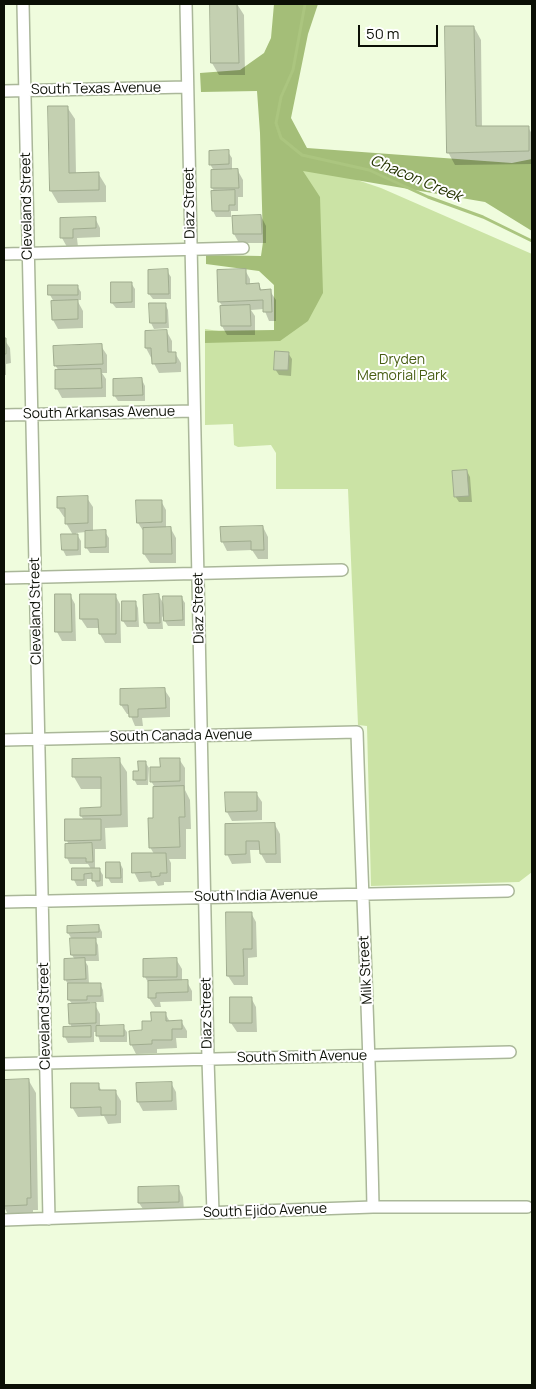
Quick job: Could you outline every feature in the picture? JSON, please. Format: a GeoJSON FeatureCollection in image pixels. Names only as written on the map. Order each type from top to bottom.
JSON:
{"type":"FeatureCollection","features":[{"type":"Feature","properties":{"kind":"street","name":"Cleveland Street"},"geometry":{"type":"LineString","coordinates":[[23,4],[49,1219]]}},
{"type":"Feature","properties":{"kind":"street","name":"Diaz Street"},"geometry":{"type":"LineString","coordinates":[[186,4],[208,1059],[213,1212]]}},
{"type":"Feature","properties":{"kind":"street","name":"South Texas Avenue"},"geometry":{"type":"LineString","coordinates":[[4,91],[187,87]]}},
{"type":"Feature","properties":{"kind":"street"},"geometry":{"type":"LineString","coordinates":[[4,254],[243,248]]}},
{"type":"Feature","properties":{"kind":"street","name":"South Arkansas Avenue"},"geometry":{"type":"LineString","coordinates":[[4,416],[194,411]]}},
{"type":"Feature","properties":{"kind":"street"},"geometry":{"type":"LineString","coordinates":[[4,578],[342,570]]}},
{"type":"Feature","properties":{"kind":"street","name":"South Canada Avenue"},"geometry":{"type":"LineString","coordinates":[[4,740],[357,732]]}},
{"type":"Feature","properties":{"kind":"street","name":"Milk Street"},"geometry":{"type":"LineString","coordinates":[[357,732],[370,1056],[373,1207]]}},
{"type":"Feature","properties":{"kind":"street","name":"South India Avenue"},"geometry":{"type":"LineString","coordinates":[[4,902],[508,890]]}},
{"type":"Feature","properties":{"kind":"street","name":"South Smith Avenue"},"geometry":{"type":"LineString","coordinates":[[4,1064],[510,1052]]}},
{"type":"Feature","properties":{"kind":"street","name":"South Ejido Avenue"},"geometry":{"type":"LineString","coordinates":[[4,1220],[373,1207],[527,1207]]}},
{"type":"Feature","properties":{"kind":"green space"},"geometry":{"type":"Polygon","coordinates":[[[274,4],[318,4],[308,34],[291,118],[307,148],[512,163],[532,159],[532,231],[485,202],[303,171],[320,197],[323,293],[308,321],[280,341],[205,343],[205,331],[274,330],[274,285],[259,271],[206,264],[206,255],[261,256],[263,242],[257,91],[201,92],[200,73],[240,70],[264,53],[271,38],[274,4]]]}},
{"type":"Feature","properties":{"kind":"green space","name":"Dryden Memorial Park"},"geometry":{"type":"Polygon","coordinates":[[[271,151],[381,188],[532,254],[532,872],[519,882],[371,886],[367,726],[358,725],[348,489],[276,489],[276,453],[271,445],[238,447],[234,445],[233,424],[205,425],[205,329],[275,339],[271,151]]]}},
{"type":"Feature","properties":{"kind":"building"},"geometry":{"type":"Polygon","coordinates":[[[210,4],[237,4],[239,63],[211,63],[210,4]]]}},
{"type":"Feature","properties":{"kind":"building"},"geometry":{"type":"Polygon","coordinates":[[[445,26],[474,26],[476,126],[529,126],[529,151],[447,153],[445,26]]]}},
{"type":"Feature","properties":{"kind":"building"},"geometry":{"type":"Polygon","coordinates":[[[48,106],[68,106],[69,173],[99,172],[99,190],[50,191],[48,106]]]}},
{"type":"Feature","properties":{"kind":"building"},"geometry":{"type":"Polygon","coordinates":[[[229,150],[229,164],[209,165],[209,151],[229,150]]]}},
{"type":"Feature","properties":{"kind":"building"},"geometry":{"type":"Polygon","coordinates":[[[238,169],[239,188],[211,188],[211,170],[238,169]]]}},
{"type":"Feature","properties":{"kind":"building"},"geometry":{"type":"Polygon","coordinates":[[[235,190],[235,205],[229,205],[229,211],[212,211],[211,191],[235,190]]]}},
{"type":"Feature","properties":{"kind":"building"},"geometry":{"type":"Polygon","coordinates":[[[261,215],[262,234],[233,234],[232,216],[261,215]]]}},
{"type":"Feature","properties":{"kind":"building"},"geometry":{"type":"Polygon","coordinates":[[[96,217],[96,228],[73,229],[73,238],[60,238],[60,218],[96,217]]]}},
{"type":"Feature","properties":{"kind":"building"},"geometry":{"type":"Polygon","coordinates":[[[168,269],[169,294],[148,294],[148,270],[168,269]]]}},
{"type":"Feature","properties":{"kind":"building"},"geometry":{"type":"Polygon","coordinates":[[[246,269],[246,284],[259,283],[260,290],[271,289],[272,312],[263,312],[263,300],[218,302],[217,270],[246,269]]]}},
{"type":"Feature","properties":{"kind":"building"},"geometry":{"type":"Polygon","coordinates":[[[111,282],[132,282],[132,302],[111,303],[111,282]]]}},
{"type":"Feature","properties":{"kind":"building"},"geometry":{"type":"Polygon","coordinates":[[[48,285],[78,285],[78,295],[48,295],[48,285]]]}},
{"type":"Feature","properties":{"kind":"building"},"geometry":{"type":"Polygon","coordinates":[[[78,300],[78,319],[52,320],[51,301],[78,300]]]}},
{"type":"Feature","properties":{"kind":"building"},"geometry":{"type":"Polygon","coordinates":[[[149,303],[166,303],[166,323],[150,323],[149,303]]]}},
{"type":"Feature","properties":{"kind":"building"},"geometry":{"type":"Polygon","coordinates":[[[250,305],[251,326],[221,326],[220,306],[250,305]]]}},
{"type":"Feature","properties":{"kind":"building"},"geometry":{"type":"Polygon","coordinates":[[[167,330],[168,352],[176,352],[176,363],[152,364],[151,348],[145,348],[145,331],[167,330]]]}},
{"type":"Feature","properties":{"kind":"building"},"geometry":{"type":"Polygon","coordinates":[[[4,338],[6,338],[6,354],[4,354],[4,338]]]}},
{"type":"Feature","properties":{"kind":"building"},"geometry":{"type":"Polygon","coordinates":[[[102,344],[103,364],[54,366],[53,346],[102,344]]]}},
{"type":"Feature","properties":{"kind":"building"},"geometry":{"type":"Polygon","coordinates":[[[275,351],[289,352],[288,370],[274,370],[275,351]]]}},
{"type":"Feature","properties":{"kind":"building"},"geometry":{"type":"Polygon","coordinates":[[[101,369],[102,388],[55,389],[55,370],[101,369]]]}},
{"type":"Feature","properties":{"kind":"building"},"geometry":{"type":"Polygon","coordinates":[[[142,378],[143,395],[113,396],[113,379],[142,378]]]}},
{"type":"Feature","properties":{"kind":"building"},"geometry":{"type":"Polygon","coordinates":[[[467,470],[469,496],[454,497],[452,471],[467,470]]]}},
{"type":"Feature","properties":{"kind":"building"},"geometry":{"type":"Polygon","coordinates":[[[88,496],[88,523],[65,524],[65,508],[57,508],[57,497],[88,496]]]}},
{"type":"Feature","properties":{"kind":"building"},"geometry":{"type":"Polygon","coordinates":[[[136,500],[162,500],[162,522],[137,523],[136,500]]]}},
{"type":"Feature","properties":{"kind":"building"},"geometry":{"type":"Polygon","coordinates":[[[263,526],[264,550],[251,550],[251,541],[221,542],[220,527],[263,526]]]}},
{"type":"Feature","properties":{"kind":"building"},"geometry":{"type":"Polygon","coordinates":[[[171,527],[172,554],[143,554],[143,528],[171,527]]]}},
{"type":"Feature","properties":{"kind":"building"},"geometry":{"type":"Polygon","coordinates":[[[106,530],[106,547],[85,548],[85,531],[106,530]]]}},
{"type":"Feature","properties":{"kind":"building"},"geometry":{"type":"Polygon","coordinates":[[[61,534],[78,534],[78,550],[62,550],[61,534]]]}},
{"type":"Feature","properties":{"kind":"building"},"geometry":{"type":"Polygon","coordinates":[[[55,594],[71,594],[72,632],[55,632],[55,594]]]}},
{"type":"Feature","properties":{"kind":"building"},"geometry":{"type":"Polygon","coordinates":[[[80,594],[116,594],[116,634],[99,634],[98,619],[80,619],[80,594]]]}},
{"type":"Feature","properties":{"kind":"building"},"geometry":{"type":"Polygon","coordinates":[[[159,594],[160,623],[144,623],[143,595],[159,594]]]}},
{"type":"Feature","properties":{"kind":"building"},"geometry":{"type":"Polygon","coordinates":[[[163,596],[182,596],[183,620],[164,621],[163,596]]]}},
{"type":"Feature","properties":{"kind":"building"},"geometry":{"type":"Polygon","coordinates":[[[122,601],[136,601],[136,621],[122,621],[122,601]]]}},
{"type":"Feature","properties":{"kind":"building"},"geometry":{"type":"Polygon","coordinates":[[[165,688],[166,708],[138,709],[138,717],[129,717],[128,705],[120,705],[120,689],[165,688]]]}},
{"type":"Feature","properties":{"kind":"building"},"geometry":{"type":"Polygon","coordinates":[[[120,758],[121,815],[80,816],[80,808],[101,807],[101,777],[72,777],[72,759],[120,758]]]}},
{"type":"Feature","properties":{"kind":"building"},"geometry":{"type":"Polygon","coordinates":[[[160,758],[180,758],[180,781],[150,782],[150,767],[160,767],[160,758]]]}},
{"type":"Feature","properties":{"kind":"building"},"geometry":{"type":"Polygon","coordinates":[[[138,761],[146,761],[146,780],[133,780],[133,771],[138,771],[138,761]]]}},
{"type":"Feature","properties":{"kind":"building"},"geometry":{"type":"Polygon","coordinates":[[[184,786],[185,817],[179,817],[180,847],[149,848],[148,818],[153,818],[153,787],[184,786]]]}},
{"type":"Feature","properties":{"kind":"building"},"geometry":{"type":"Polygon","coordinates":[[[225,792],[257,792],[257,811],[226,812],[225,792]]]}},
{"type":"Feature","properties":{"kind":"building"},"geometry":{"type":"Polygon","coordinates":[[[65,819],[101,819],[101,840],[65,841],[65,819]]]}},
{"type":"Feature","properties":{"kind":"building"},"geometry":{"type":"Polygon","coordinates":[[[275,823],[276,854],[260,854],[259,841],[246,841],[246,854],[225,855],[225,824],[275,823]]]}},
{"type":"Feature","properties":{"kind":"building"},"geometry":{"type":"Polygon","coordinates":[[[92,843],[93,862],[86,862],[86,858],[65,858],[65,844],[92,843]]]}},
{"type":"Feature","properties":{"kind":"building"},"geometry":{"type":"Polygon","coordinates":[[[132,853],[166,853],[167,873],[160,873],[160,876],[151,877],[151,872],[132,873],[132,853]]]}},
{"type":"Feature","properties":{"kind":"building"},"geometry":{"type":"Polygon","coordinates":[[[106,862],[120,862],[121,878],[106,878],[106,862]]]}},
{"type":"Feature","properties":{"kind":"building"},"geometry":{"type":"Polygon","coordinates":[[[72,868],[100,868],[100,881],[92,881],[92,873],[84,874],[84,880],[72,880],[72,868]]]}},
{"type":"Feature","properties":{"kind":"building"},"geometry":{"type":"Polygon","coordinates":[[[226,912],[252,912],[252,949],[243,949],[244,976],[227,976],[226,912]]]}},
{"type":"Feature","properties":{"kind":"building"},"geometry":{"type":"Polygon","coordinates":[[[99,925],[99,932],[67,933],[67,926],[99,925]]]}},
{"type":"Feature","properties":{"kind":"building"},"geometry":{"type":"Polygon","coordinates":[[[70,938],[96,938],[96,955],[71,955],[70,938]]]}},
{"type":"Feature","properties":{"kind":"building"},"geometry":{"type":"Polygon","coordinates":[[[85,958],[86,979],[64,980],[64,959],[85,958]]]}},
{"type":"Feature","properties":{"kind":"building"},"geometry":{"type":"Polygon","coordinates":[[[177,958],[177,977],[143,977],[143,959],[177,958]]]}},
{"type":"Feature","properties":{"kind":"building"},"geometry":{"type":"Polygon","coordinates":[[[188,980],[188,992],[156,993],[156,998],[148,998],[148,981],[188,980]]]}},
{"type":"Feature","properties":{"kind":"building"},"geometry":{"type":"Polygon","coordinates":[[[68,983],[101,983],[101,996],[87,996],[87,1000],[68,1000],[68,983]]]}},
{"type":"Feature","properties":{"kind":"building"},"geometry":{"type":"Polygon","coordinates":[[[230,997],[252,997],[252,1023],[230,1023],[230,997]]]}},
{"type":"Feature","properties":{"kind":"building"},"geometry":{"type":"Polygon","coordinates":[[[96,1003],[96,1023],[69,1024],[68,1004],[96,1003]]]}},
{"type":"Feature","properties":{"kind":"building"},"geometry":{"type":"Polygon","coordinates":[[[151,1012],[166,1012],[166,1021],[182,1020],[182,1029],[172,1029],[172,1040],[152,1040],[152,1044],[130,1045],[129,1031],[142,1030],[142,1021],[151,1021],[151,1012]]]}},
{"type":"Feature","properties":{"kind":"building"},"geometry":{"type":"Polygon","coordinates":[[[124,1025],[124,1036],[96,1036],[96,1026],[124,1025]]]}},
{"type":"Feature","properties":{"kind":"building"},"geometry":{"type":"Polygon","coordinates":[[[91,1026],[91,1037],[63,1037],[63,1027],[91,1026]]]}},
{"type":"Feature","properties":{"kind":"building"},"geometry":{"type":"Polygon","coordinates":[[[29,1079],[31,1198],[27,1198],[27,1205],[4,1206],[4,1080],[29,1079]]]}},
{"type":"Feature","properties":{"kind":"building"},"geometry":{"type":"Polygon","coordinates":[[[172,1082],[172,1101],[137,1102],[136,1083],[172,1082]]]}},
{"type":"Feature","properties":{"kind":"building"},"geometry":{"type":"Polygon","coordinates":[[[71,1083],[99,1083],[99,1090],[116,1090],[116,1115],[101,1115],[101,1107],[71,1108],[71,1083]]]}},
{"type":"Feature","properties":{"kind":"building"},"geometry":{"type":"Polygon","coordinates":[[[179,1186],[179,1202],[138,1203],[138,1187],[179,1186]]]}},
{"type":"Feature","properties":{"kind":"waterway","name":"Chacon Creek"},"geometry":{"type":"LineString","coordinates":[[305,4],[293,70],[281,97],[276,123],[281,138],[302,155],[369,170],[428,197],[483,217],[532,241]]}}]}
